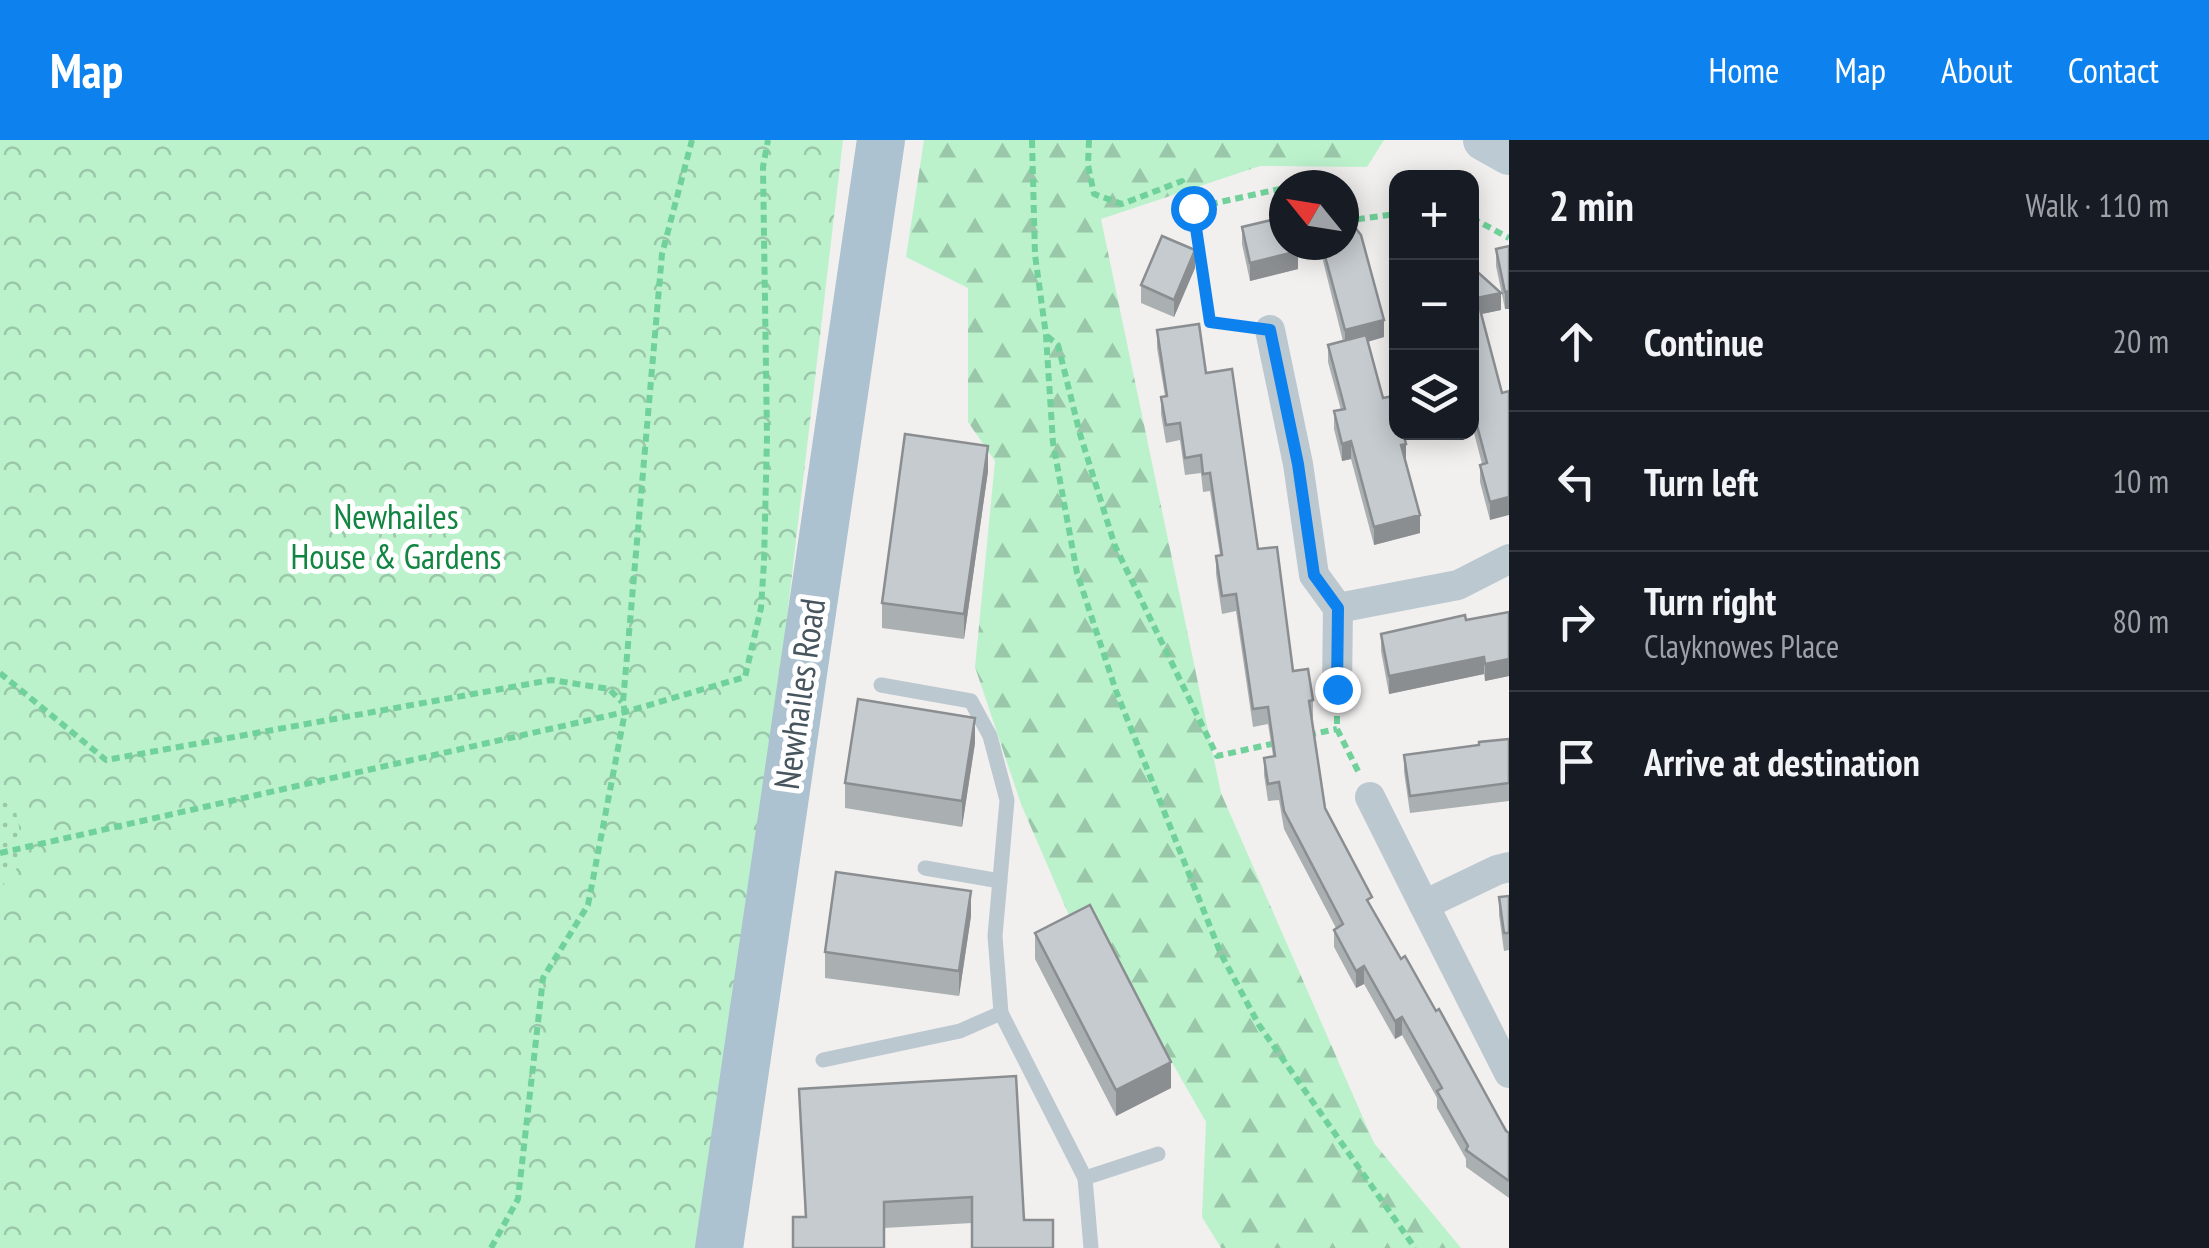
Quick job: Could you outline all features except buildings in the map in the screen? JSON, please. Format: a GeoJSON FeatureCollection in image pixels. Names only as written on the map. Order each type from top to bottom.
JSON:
{"type":"FeatureCollection","features":[{"type":"Feature","properties":{"kind":"main road","name":"Newhailes Road"},"geometry":{"type":"LineString","coordinates":[[719,1248],[881,140]]}},
{"type":"Feature","properties":{"kind":"street"},"geometry":{"type":"LineString","coordinates":[[1484,140],[1509,154]]}},
{"type":"Feature","properties":{"kind":"street"},"geometry":{"type":"LineString","coordinates":[[1270,330],[1298,464],[1314,575],[1338,608],[1337,689]]}},
{"type":"Feature","properties":{"kind":"street"},"geometry":{"type":"LineString","coordinates":[[1338,608],[1458,585],[1509,559]]}},
{"type":"Feature","properties":{"kind":"street"},"geometry":{"type":"LineString","coordinates":[[1370,798],[1509,1073]]}},
{"type":"Feature","properties":{"kind":"street"},"geometry":{"type":"LineString","coordinates":[[1424,905],[1509,867]]}},
{"type":"Feature","properties":{"kind":"lane"},"geometry":{"type":"LineString","coordinates":[[880,684],[970,701],[990,736],[1008,800],[994,936],[1001,1012],[1085,1178],[1091,1248]]}},
{"type":"Feature","properties":{"kind":"lane"},"geometry":{"type":"LineString","coordinates":[[926,868],[1000,881]]}},
{"type":"Feature","properties":{"kind":"lane"},"geometry":{"type":"LineString","coordinates":[[822,1060],[960,1031],[1001,1012]]}},
{"type":"Feature","properties":{"kind":"lane"},"geometry":{"type":"LineString","coordinates":[[1085,1178],[1158,1154]]}},
{"type":"Feature","properties":{"kind":"path"},"geometry":{"type":"LineString","coordinates":[[491,1248],[518,1198],[543,978],[588,905],[625,712],[662,254],[692,140]]}},
{"type":"Feature","properties":{"kind":"path"},"geometry":{"type":"LineString","coordinates":[[0,853],[625,712],[746,676],[761,608],[764,562],[767,437],[763,166],[768,140]]}},
{"type":"Feature","properties":{"kind":"path"},"geometry":{"type":"LineString","coordinates":[[1032,140],[1035,255],[1046,335],[1053,443],[1077,574],[1150,781],[1221,954],[1259,1025],[1416,1248]]}},
{"type":"Feature","properties":{"kind":"path"},"geometry":{"type":"LineString","coordinates":[[1089,140],[1088,165],[1094,194],[1122,204],[1182,181],[1193,208],[1210,322],[1270,330]]}},
{"type":"Feature","properties":{"kind":"path"},"geometry":{"type":"LineString","coordinates":[[1193,208],[1269,191]]}},
{"type":"Feature","properties":{"kind":"path"},"geometry":{"type":"LineString","coordinates":[[1359,218],[1389,215]]}},
{"type":"Feature","properties":{"kind":"path"},"geometry":{"type":"LineString","coordinates":[[1479,222],[1509,238]]}},
{"type":"Feature","properties":{"kind":"path"},"geometry":{"type":"LineString","coordinates":[[1046,335],[1058,345],[1080,434],[1115,546],[1216,756],[1286,740]]}},
{"type":"Feature","properties":{"kind":"path"},"geometry":{"type":"LineString","coordinates":[[0,673],[106,760],[551,680],[610,690],[623,702]]}},
{"type":"Feature","properties":{"kind":"path"},"geometry":{"type":"LineString","coordinates":[[1337,689],[1337,729],[1370,798]]}},
{"type":"Feature","properties":{"kind":"path"},"geometry":{"type":"LineString","coordinates":[[1303,737],[1337,729]]}},
{"type":"Feature","properties":{"kind":"green space","name":"Newhailes House & Gardens"},"geometry":{"type":"Polygon","coordinates":[[[0,140],[843,140],[713,1248],[0,1248],[0,140]]]}},
{"type":"Feature","properties":{"kind":"green space"},"geometry":{"type":"Polygon","coordinates":[[[924,140],[1384,140],[1367,167],[1260,166],[1101,219],[1221,793],[1374,1143],[1461,1248],[1221,1248],[1202,1217],[1206,1122],[1105,945],[1074,927],[1021,804],[975,667],[995,461],[968,422],[968,288],[906,257],[924,140]]]}},
{"type":"Feature","properties":{"kind":"green space"},"geometry":{"type":"Polygon","coordinates":[[[0,798],[16,811],[25,858],[0,889],[0,798]]]}},
{"type":"Feature","properties":{"kind":"route"},"geometry":{"type":"LineString","coordinates":[[1193,208],[1210,322],[1270,330],[1298,464],[1314,575],[1338,608],[1337,689]]}}]}
